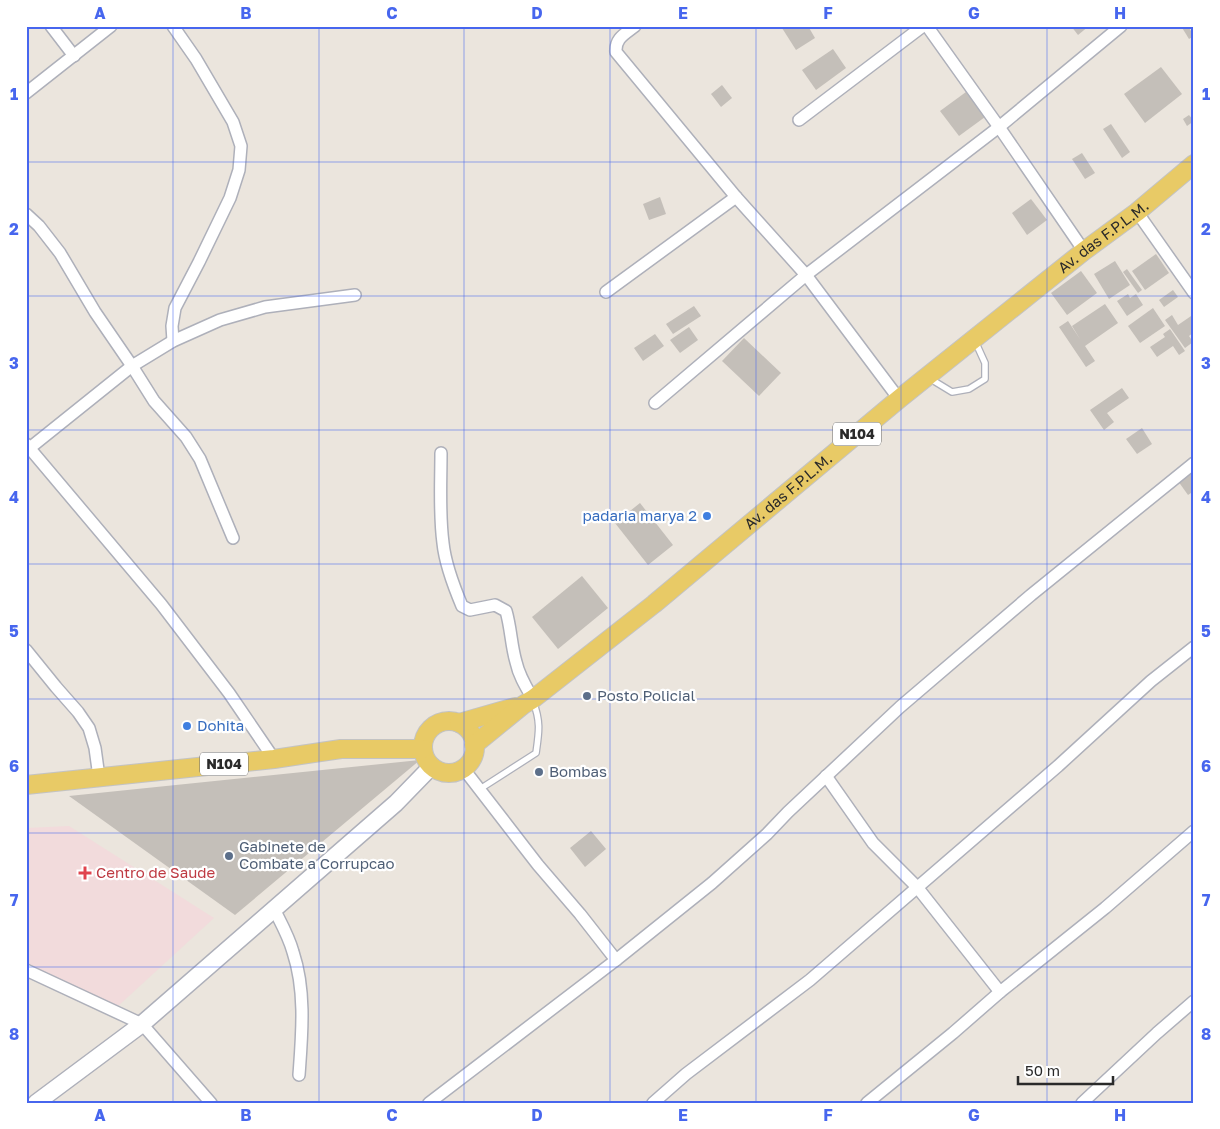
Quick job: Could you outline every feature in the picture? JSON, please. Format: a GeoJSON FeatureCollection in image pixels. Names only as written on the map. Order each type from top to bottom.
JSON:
{"type":"FeatureCollection","features":[{"type":"Feature","properties":{"kind":"main road","name":"Av. das F.P.L.M."},"geometry":{"type":"LineString","coordinates":[[474,745],[654,604],[899,399],[1084,251],[1137,212],[1194,164]]}},
{"type":"Feature","properties":{"kind":"main road","name":"Av. das F.P.L.M."},"geometry":{"type":"LineString","coordinates":[[459,723],[528,702]]}},
{"type":"Feature","properties":{"kind":"main road","name":"N104"},"geometry":{"type":"LineString","coordinates":[[26,785],[274,759],[341,749],[423,748],[425,736],[434,726],[446,721],[459,723]]}},
{"type":"Feature","properties":{"kind":"main road"},"geometry":{"type":"LineString","coordinates":[[459,723],[470,732],[474,745]]}},
{"type":"Feature","properties":{"kind":"main road","name":"N104"},"geometry":{"type":"LineString","coordinates":[[463,768],[472,758],[474,745]]}},
{"type":"Feature","properties":{"kind":"main road"},"geometry":{"type":"LineString","coordinates":[[423,748],[424,755],[437,770],[450,772],[463,768]]}},
{"type":"Feature","properties":{"kind":"main road"},"geometry":{"type":"LineString","coordinates":[[36,1103],[142,1024],[396,803],[432,766]]}},
{"type":"Feature","properties":{"kind":"street"},"geometry":{"type":"LineString","coordinates":[[51,26],[74,56]]}},
{"type":"Feature","properties":{"kind":"street"},"geometry":{"type":"LineString","coordinates":[[26,94],[111,26]]}},
{"type":"Feature","properties":{"kind":"street"},"geometry":{"type":"LineString","coordinates":[[173,26],[196,59],[233,122],[241,146],[239,170],[230,198],[175,308],[172,326],[173,341]]}},
{"type":"Feature","properties":{"kind":"street"},"geometry":{"type":"LineString","coordinates":[[635,26],[621,37],[616,45],[616,52],[736,197],[806,275],[899,399]]}},
{"type":"Feature","properties":{"kind":"street"},"geometry":{"type":"LineString","coordinates":[[799,120],[923,26]]}},
{"type":"Feature","properties":{"kind":"street"},"geometry":{"type":"LineString","coordinates":[[927,26],[1084,251]]}},
{"type":"Feature","properties":{"kind":"street"},"geometry":{"type":"LineString","coordinates":[[655,403],[806,275],[999,127],[1121,26]]}},
{"type":"Feature","properties":{"kind":"street"},"geometry":{"type":"LineString","coordinates":[[606,292],[736,197]]}},
{"type":"Feature","properties":{"kind":"street"},"geometry":{"type":"LineString","coordinates":[[1137,212],[1194,293]]}},
{"type":"Feature","properties":{"kind":"street"},"geometry":{"type":"LineString","coordinates":[[26,214],[60,253],[95,312],[154,401],[186,437],[200,459],[234,538]]}},
{"type":"Feature","properties":{"kind":"street"},"geometry":{"type":"LineString","coordinates":[[274,759],[229,693],[161,604],[28,448],[132,366],[173,341],[220,320],[265,307],[355,296]]}},
{"type":"Feature","properties":{"kind":"street"},"geometry":{"type":"LineString","coordinates":[[441,453],[440,502],[443,544],[454,585],[462,606],[470,610],[496,605],[506,611],[516,662],[528,702]]}},
{"type":"Feature","properties":{"kind":"street"},"geometry":{"type":"LineString","coordinates":[[429,1103],[616,960],[746,853],[900,707],[1030,594],[1194,463]]}},
{"type":"Feature","properties":{"kind":"street"},"geometry":{"type":"LineString","coordinates":[[653,1103],[686,1074],[810,980],[1058,766],[1151,681],[1194,648]]}},
{"type":"Feature","properties":{"kind":"street"},"geometry":{"type":"LineString","coordinates":[[26,650],[89,728],[95,748],[99,777]]}},
{"type":"Feature","properties":{"kind":"street"},"geometry":{"type":"LineString","coordinates":[[463,768],[538,865],[616,960]]}},
{"type":"Feature","properties":{"kind":"street"},"geometry":{"type":"LineString","coordinates":[[826,776],[874,844],[917,887],[1000,992]]}},
{"type":"Feature","properties":{"kind":"street"},"geometry":{"type":"LineString","coordinates":[[867,1103],[953,1034],[1000,992],[1105,908],[1194,831]]}},
{"type":"Feature","properties":{"kind":"street"},"geometry":{"type":"LineString","coordinates":[[274,909],[293,951],[302,990],[299,1075]]}},
{"type":"Feature","properties":{"kind":"street"},"geometry":{"type":"LineString","coordinates":[[26,970],[142,1024],[210,1103]]}},
{"type":"Feature","properties":{"kind":"street"},"geometry":{"type":"LineString","coordinates":[[1082,1103],[1157,1032],[1194,1001]]}},
{"type":"Feature","properties":{"kind":"lane"},"geometry":{"type":"LineString","coordinates":[[927,377],[952,392],[969,389],[985,379],[985,363],[974,339]]}},
{"type":"Feature","properties":{"kind":"lane"},"geometry":{"type":"LineString","coordinates":[[480,789],[536,754],[540,731],[538,713],[528,702]]}},
{"type":"Feature","properties":{"kind":"shaded area","name":"Centro de Saude"},"geometry":{"type":"Polygon","coordinates":[[[69,826],[214,918],[117,1007],[26,963],[26,828],[69,826]]]}},
{"type":"Feature","properties":{"kind":"building"},"geometry":{"type":"Polygon","coordinates":[[[785,26],[808,26],[815,38],[796,50],[782,28],[785,26]]]}},
{"type":"Feature","properties":{"kind":"building"},"geometry":{"type":"Polygon","coordinates":[[[1071,26],[1089,26],[1078,35],[1071,26]]]}},
{"type":"Feature","properties":{"kind":"building"},"geometry":{"type":"Polygon","coordinates":[[[1181,26],[1188,26],[1194,36],[1189,39],[1181,26]]]}},
{"type":"Feature","properties":{"kind":"building"},"geometry":{"type":"Polygon","coordinates":[[[833,49],[846,68],[816,90],[802,70],[833,49]]]}},
{"type":"Feature","properties":{"kind":"building"},"geometry":{"type":"Polygon","coordinates":[[[1161,67],[1182,94],[1145,123],[1124,94],[1161,67]]]}},
{"type":"Feature","properties":{"kind":"building"},"geometry":{"type":"Polygon","coordinates":[[[722,85],[732,98],[721,107],[711,94],[722,85]]]}},
{"type":"Feature","properties":{"kind":"building"},"geometry":{"type":"Polygon","coordinates":[[[966,92],[985,117],[959,136],[940,111],[966,92]]]}},
{"type":"Feature","properties":{"kind":"building"},"geometry":{"type":"Polygon","coordinates":[[[1189,115],[1194,121],[1187,126],[1183,119],[1189,115]]]}},
{"type":"Feature","properties":{"kind":"building"},"geometry":{"type":"Polygon","coordinates":[[[1111,124],[1130,152],[1122,158],[1103,129],[1111,124]]]}},
{"type":"Feature","properties":{"kind":"building"},"geometry":{"type":"Polygon","coordinates":[[[1082,153],[1095,173],[1085,179],[1072,159],[1082,153]]]}},
{"type":"Feature","properties":{"kind":"building"},"geometry":{"type":"Polygon","coordinates":[[[660,197],[666,214],[649,220],[643,204],[660,197]]]}},
{"type":"Feature","properties":{"kind":"building"},"geometry":{"type":"Polygon","coordinates":[[[1031,199],[1047,220],[1027,235],[1012,213],[1031,199]]]}},
{"type":"Feature","properties":{"kind":"building"},"geometry":{"type":"Polygon","coordinates":[[[1156,254],[1169,273],[1145,290],[1132,271],[1156,254]]]}},
{"type":"Feature","properties":{"kind":"building"},"geometry":{"type":"Polygon","coordinates":[[[1115,261],[1130,285],[1109,299],[1094,274],[1115,261]]]}},
{"type":"Feature","properties":{"kind":"building"},"geometry":{"type":"Polygon","coordinates":[[[1127,269],[1142,290],[1138,293],[1123,272],[1127,269]]]}},
{"type":"Feature","properties":{"kind":"building"},"geometry":{"type":"Polygon","coordinates":[[[1081,271],[1097,293],[1067,315],[1051,293],[1081,271]]]}},
{"type":"Feature","properties":{"kind":"building"},"geometry":{"type":"Polygon","coordinates":[[[1173,290],[1178,297],[1164,307],[1159,300],[1173,290]]]}},
{"type":"Feature","properties":{"kind":"building"},"geometry":{"type":"Polygon","coordinates":[[[1128,294],[1130,298],[1136,294],[1143,305],[1127,316],[1117,301],[1128,294]]]}},
{"type":"Feature","properties":{"kind":"building"},"geometry":{"type":"Polygon","coordinates":[[[1105,304],[1118,323],[1085,346],[1095,361],[1086,367],[1059,327],[1068,321],[1080,339],[1072,326],[1105,304]]]}},
{"type":"Feature","properties":{"kind":"building"},"geometry":{"type":"Polygon","coordinates":[[[694,306],[701,316],[673,334],[666,324],[694,306]]]}},
{"type":"Feature","properties":{"kind":"building"},"geometry":{"type":"Polygon","coordinates":[[[1153,308],[1165,326],[1140,343],[1128,326],[1153,308]]]}},
{"type":"Feature","properties":{"kind":"building"},"geometry":{"type":"Polygon","coordinates":[[[1194,314],[1194,332],[1189,336],[1193,342],[1185,348],[1165,320],[1172,315],[1178,325],[1194,314]]]}},
{"type":"Feature","properties":{"kind":"building"},"geometry":{"type":"Polygon","coordinates":[[[689,327],[698,340],[680,353],[670,340],[689,327]]]}},
{"type":"Feature","properties":{"kind":"building"},"geometry":{"type":"Polygon","coordinates":[[[1170,329],[1185,351],[1179,355],[1173,346],[1157,357],[1150,347],[1165,337],[1163,334],[1170,329]]]}},
{"type":"Feature","properties":{"kind":"building"},"geometry":{"type":"Polygon","coordinates":[[[655,334],[664,346],[643,361],[634,348],[655,334]]]}},
{"type":"Feature","properties":{"kind":"building"},"geometry":{"type":"Polygon","coordinates":[[[744,338],[781,373],[759,396],[722,361],[744,338]]]}},
{"type":"Feature","properties":{"kind":"building"},"geometry":{"type":"Polygon","coordinates":[[[1122,388],[1129,398],[1107,413],[1114,422],[1104,430],[1090,410],[1122,388]]]}},
{"type":"Feature","properties":{"kind":"building"},"geometry":{"type":"Polygon","coordinates":[[[1142,428],[1152,444],[1137,454],[1126,439],[1142,428]]]}},
{"type":"Feature","properties":{"kind":"building"},"geometry":{"type":"Polygon","coordinates":[[[1192,471],[1194,473],[1194,491],[1188,495],[1178,481],[1192,471]]]}},
{"type":"Feature","properties":{"kind":"building"},"geometry":{"type":"Polygon","coordinates":[[[640,503],[673,545],[648,565],[615,523],[640,503]]]}},
{"type":"Feature","properties":{"kind":"building"},"geometry":{"type":"Polygon","coordinates":[[[582,576],[608,608],[558,649],[532,617],[582,576]]]}},
{"type":"Feature","properties":{"kind":"building","name":"Gabinete de Combate a Corrupcao"},"geometry":{"type":"Polygon","coordinates":[[[420,760],[235,915],[69,796],[420,760]]]}},
{"type":"Feature","properties":{"kind":"building"},"geometry":{"type":"Polygon","coordinates":[[[591,831],[606,849],[585,867],[570,848],[591,831]]]}},
{"type":"Feature","properties":{"kind":"place","name":"padaria marya 2"},"geometry":{"type":"Point","coordinates":[707,516]}},
{"type":"Feature","properties":{"kind":"place","name":"Posto Policial"},"geometry":{"type":"Point","coordinates":[587,696]}},
{"type":"Feature","properties":{"kind":"place","name":"Dohita"},"geometry":{"type":"Point","coordinates":[187,726]}},
{"type":"Feature","properties":{"kind":"place","name":"Bombas"},"geometry":{"type":"Point","coordinates":[539,772]}},
{"type":"Feature","properties":{"kind":"place","name":"Gabinete de Combate a Corrupcao"},"geometry":{"type":"Point","coordinates":[229,856]}},
{"type":"Feature","properties":{"kind":"place","name":"Centro de Saude"},"geometry":{"type":"Point","coordinates":[85,873]}}]}
